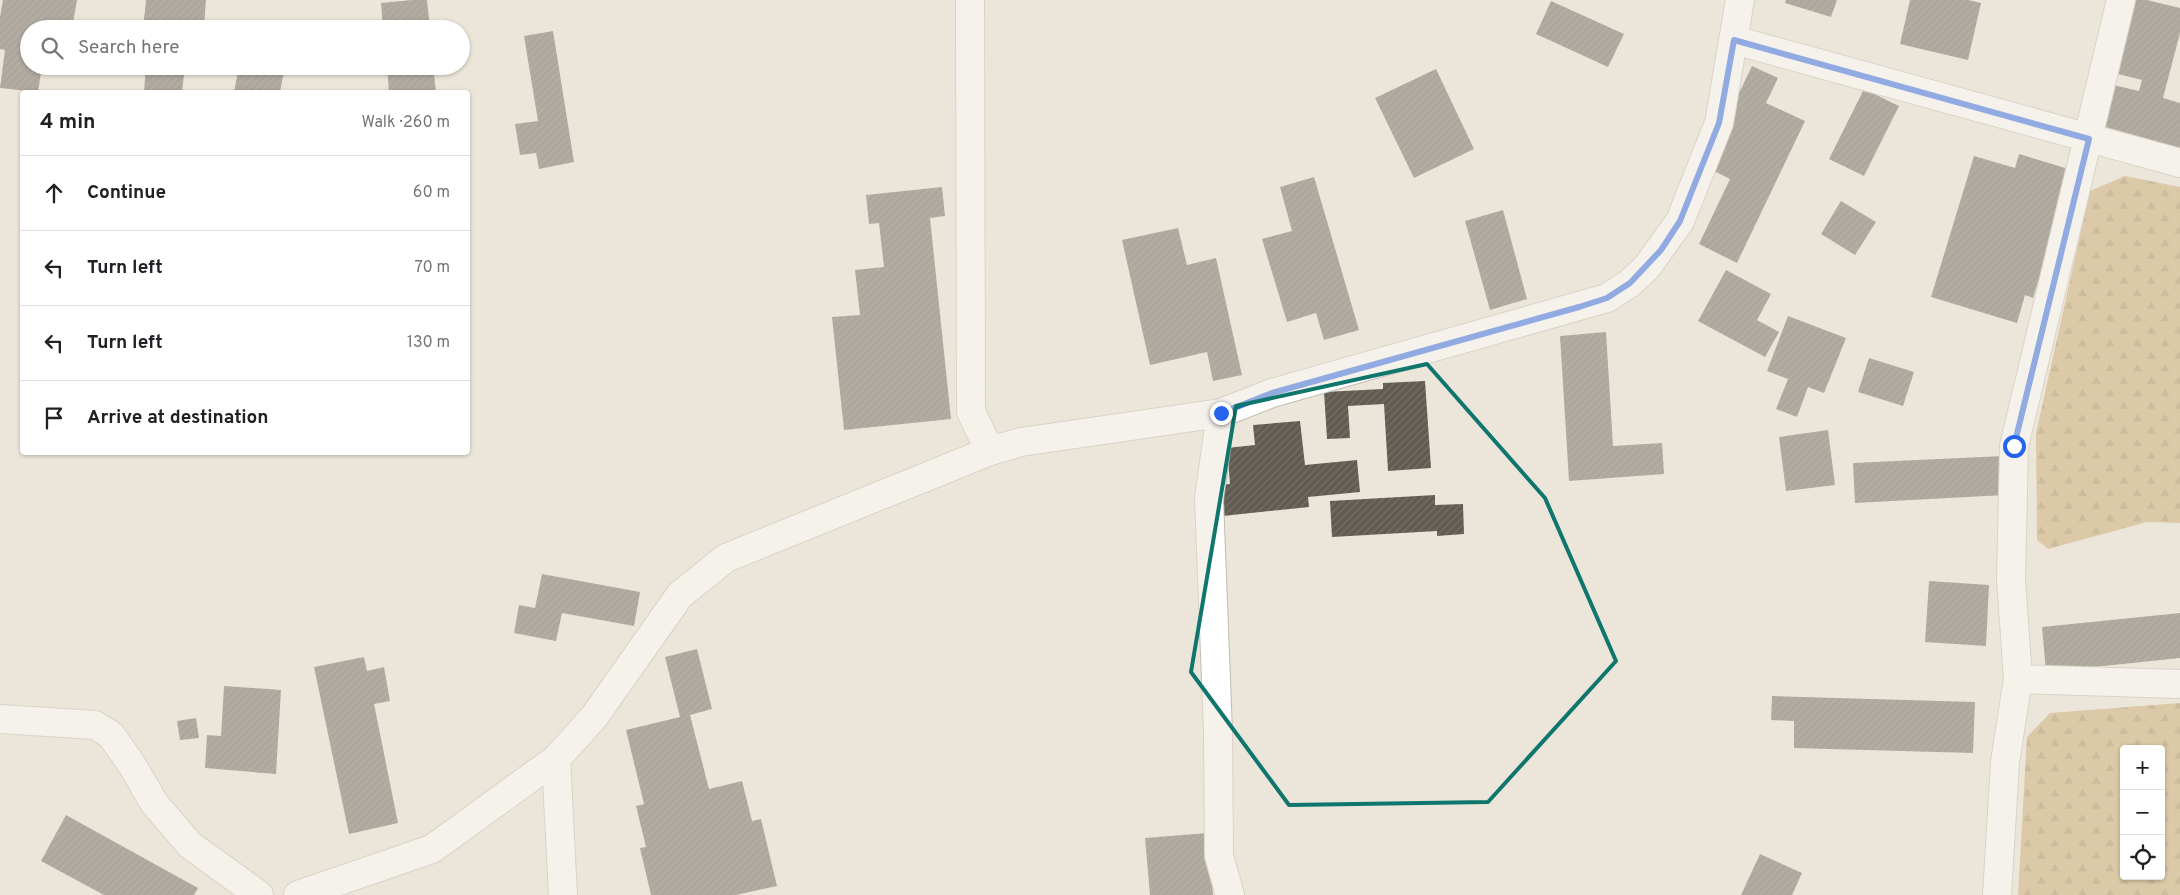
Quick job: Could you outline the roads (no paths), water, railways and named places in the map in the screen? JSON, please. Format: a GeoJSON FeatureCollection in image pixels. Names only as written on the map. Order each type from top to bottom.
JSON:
{"type":"FeatureCollection","features":[{"type":"Feature","properties":{"kind":"street"},"geometry":{"type":"LineString","coordinates":[[970,0],[971,412],[990,451]]}},
{"type":"Feature","properties":{"kind":"street"},"geometry":{"type":"LineString","coordinates":[[298,895],[432,849],[556,759],[594,717],[680,595],[726,558],[990,451],[1021,442],[1221,413],[1272,393],[1607,298],[1630,283],[1661,250],[1680,221],[1719,123],[1740,0]]}},
{"type":"Feature","properties":{"kind":"street"},"geometry":{"type":"LineString","coordinates":[[1998,895],[2005,762],[2018,679],[2011,579],[2014,446],[2121,0]]}},
{"type":"Feature","properties":{"kind":"street"},"geometry":{"type":"LineString","coordinates":[[1734,40],[2180,163]]}},
{"type":"Feature","properties":{"kind":"street"},"geometry":{"type":"LineString","coordinates":[[1221,413],[1209,499],[1218,732],[1219,856],[1230,895]]}},
{"type":"Feature","properties":{"kind":"street"},"geometry":{"type":"LineString","coordinates":[[2018,679],[2180,684]]}},
{"type":"Feature","properties":{"kind":"street"},"geometry":{"type":"LineString","coordinates":[[0,719],[95,725],[112,735],[154,803],[190,845],[259,895]]}},
{"type":"Feature","properties":{"kind":"street"},"geometry":{"type":"LineString","coordinates":[[556,759],[563,895]]}}]}
